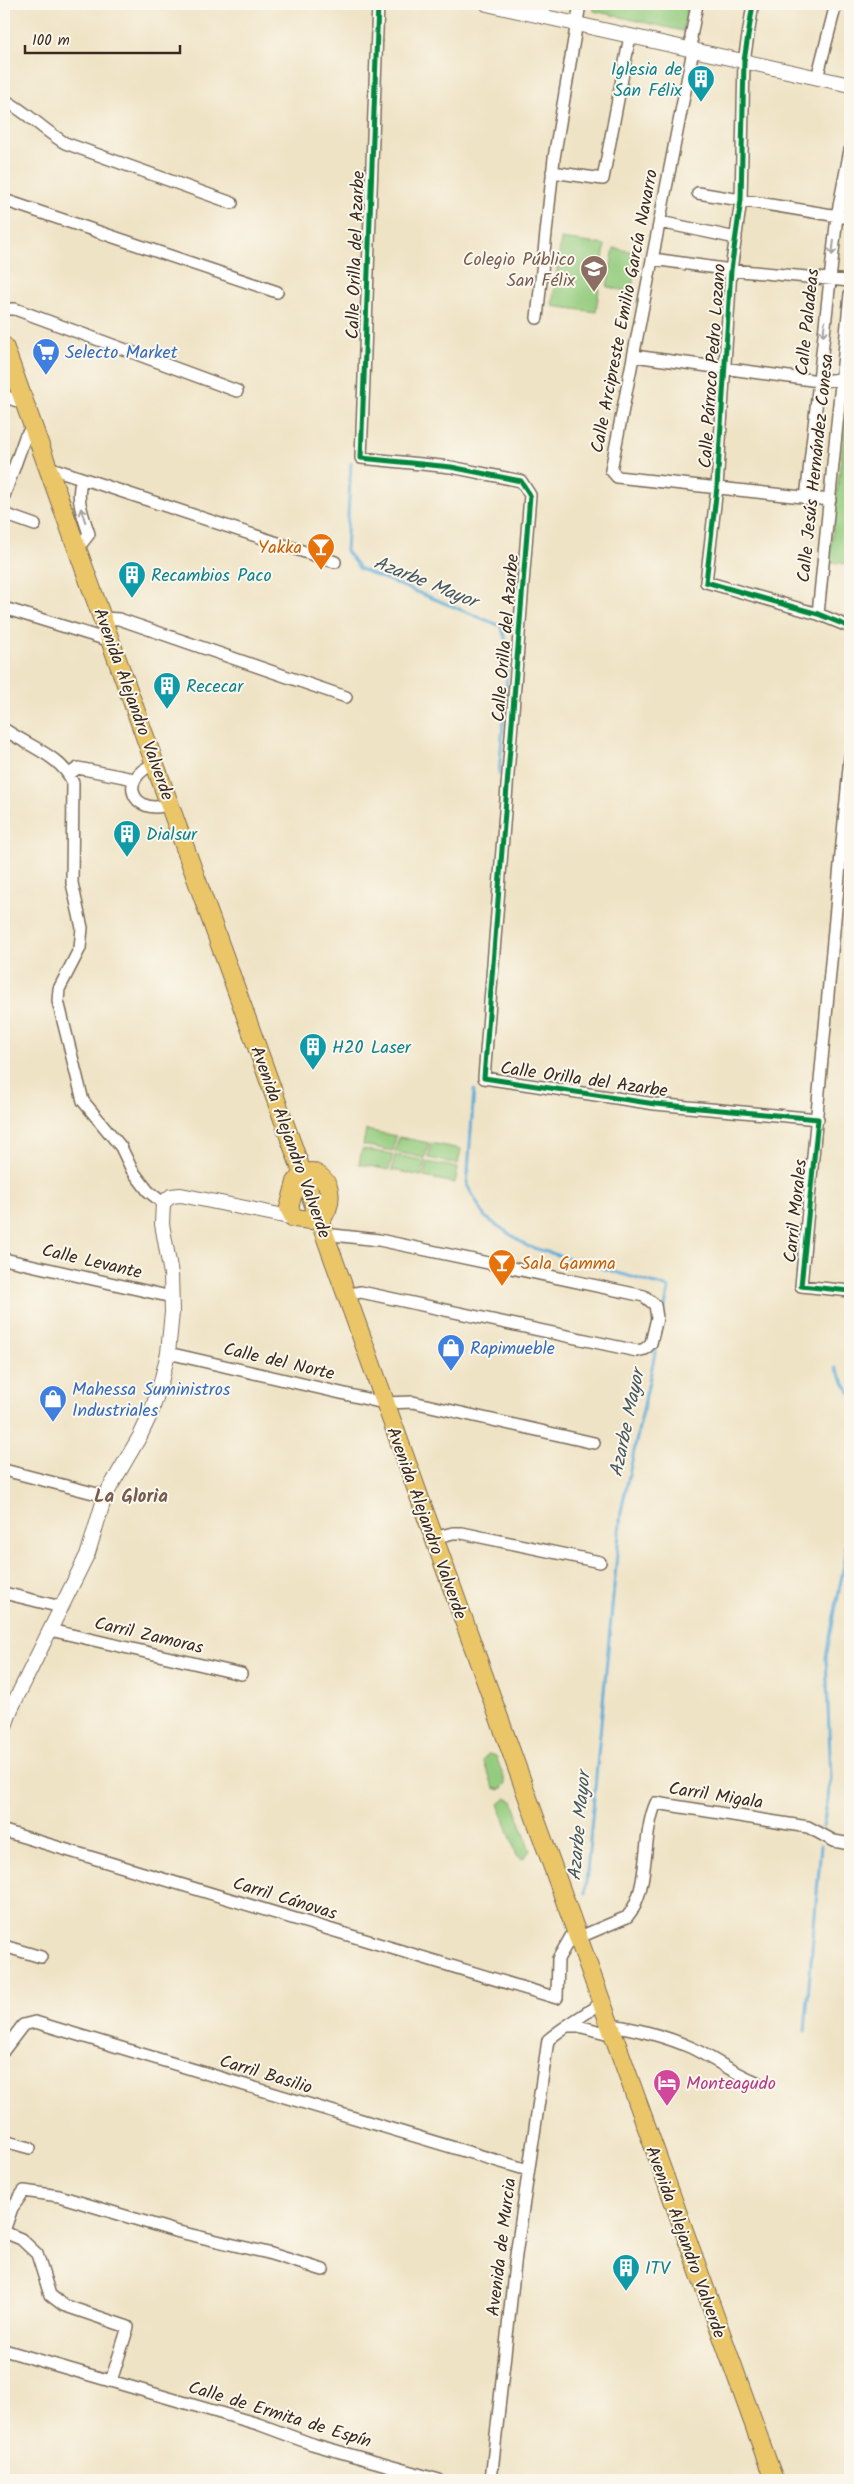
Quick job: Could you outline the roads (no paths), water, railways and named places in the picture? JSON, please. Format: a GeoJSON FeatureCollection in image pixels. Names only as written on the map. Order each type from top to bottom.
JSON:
{"type":"FeatureCollection","features":[{"type":"Feature","properties":{"kind":"main road","name":"Avenida Alejandro Valverde"},"geometry":{"type":"LineString","coordinates":[[4,346],[322,1228],[384,1403],[401,1457],[433,1538],[574,1936],[774,2480]]}},
{"type":"Feature","properties":{"kind":"main road"},"geometry":{"type":"LineString","coordinates":[[302,1174],[296,1182],[290,1198],[289,1208],[294,1218],[322,1228]]}},
{"type":"Feature","properties":{"kind":"street","name":"Calle Orilla del Azarbe"},"geometry":{"type":"LineString","coordinates":[[378,4],[361,458],[451,467],[521,482],[530,495],[484,1078],[656,1104],[818,1119]]}},
{"type":"Feature","properties":{"kind":"street"},"geometry":{"type":"LineString","coordinates":[[488,4],[850,85]]}},
{"type":"Feature","properties":{"kind":"street"},"geometry":{"type":"LineString","coordinates":[[537,318],[552,172],[580,4]]}},
{"type":"Feature","properties":{"kind":"street","name":"Calle Arcipreste Emilio García Navarro"},"geometry":{"type":"LineString","coordinates":[[698,4],[691,37],[693,50],[611,470],[617,478],[830,500]]}},
{"type":"Feature","properties":{"kind":"street","name":"Calle Párroco Pedro Lozano"},"geometry":{"type":"LineString","coordinates":[[753,4],[744,61],[741,200],[731,270],[717,487],[706,582],[818,614]]}},
{"type":"Feature","properties":{"kind":"street"},"geometry":{"type":"LineString","coordinates":[[817,78],[836,4]]}},
{"type":"Feature","properties":{"kind":"street"},"geometry":{"type":"LineString","coordinates":[[552,172],[603,179],[630,36]]}},
{"type":"Feature","properties":{"kind":"street"},"geometry":{"type":"LineString","coordinates":[[4,100],[18,107],[45,132],[64,143],[232,203]]}},
{"type":"Feature","properties":{"kind":"street","name":"Calle Paladeas"},"geometry":{"type":"LineString","coordinates":[[806,499],[837,216],[850,150]]}},
{"type":"Feature","properties":{"kind":"street"},"geometry":{"type":"LineString","coordinates":[[698,193],[850,218]]}},
{"type":"Feature","properties":{"kind":"street"},"geometry":{"type":"LineString","coordinates":[[4,200],[277,292]]}},
{"type":"Feature","properties":{"kind":"street"},"geometry":{"type":"LineString","coordinates":[[660,222],[736,238]]}},
{"type":"Feature","properties":{"kind":"street"},"geometry":{"type":"LineString","coordinates":[[653,259],[731,270],[829,280],[850,280]]}},
{"type":"Feature","properties":{"kind":"street","name":"Calle Jesús Hernández Conesa"},"geometry":{"type":"LineString","coordinates":[[818,614],[850,294]]}},
{"type":"Feature","properties":{"kind":"street"},"geometry":{"type":"LineString","coordinates":[[4,309],[16,309],[237,391]]}},
{"type":"Feature","properties":{"kind":"street"},"geometry":{"type":"LineString","coordinates":[[634,356],[726,370],[819,381],[842,379]]}},
{"type":"Feature","properties":{"kind":"street"},"geometry":{"type":"LineString","coordinates":[[4,396],[25,404]]}},
{"type":"Feature","properties":{"kind":"street"},"geometry":{"type":"LineString","coordinates":[[4,496],[25,437],[33,426]]}},
{"type":"Feature","properties":{"kind":"street"},"geometry":{"type":"LineString","coordinates":[[48,468],[336,562]]}},
{"type":"Feature","properties":{"kind":"street"},"geometry":{"type":"LineString","coordinates":[[78,548],[89,534],[79,503],[78,491],[82,479]]}},
{"type":"Feature","properties":{"kind":"street"},"geometry":{"type":"LineString","coordinates":[[4,514],[35,524]]}},
{"type":"Feature","properties":{"kind":"street"},"geometry":{"type":"LineString","coordinates":[[4,608],[111,641]]}},
{"type":"Feature","properties":{"kind":"street"},"geometry":{"type":"LineString","coordinates":[[818,614],[850,627]]}},
{"type":"Feature","properties":{"kind":"street"},"geometry":{"type":"LineString","coordinates":[[103,618],[119,619],[346,697]]}},
{"type":"Feature","properties":{"kind":"street"},"geometry":{"type":"LineString","coordinates":[[4,729],[54,760],[69,774],[73,783],[72,883],[82,928],[80,948],[59,989],[58,1001],[83,1101],[121,1147],[132,1170],[148,1191],[163,1203]]}},
{"type":"Feature","properties":{"kind":"street","name":"Carril Morales"},"geometry":{"type":"LineString","coordinates":[[850,757],[818,1119],[801,1286],[850,1291]]}},
{"type":"Feature","properties":{"kind":"street"},"geometry":{"type":"LineString","coordinates":[[155,764],[144,768],[134,779],[134,794],[144,806],[154,809],[170,804]]}},
{"type":"Feature","properties":{"kind":"street"},"geometry":{"type":"LineString","coordinates":[[69,774],[78,768],[134,779]]}},
{"type":"Feature","properties":{"kind":"street"},"geometry":{"type":"LineString","coordinates":[[4,1726],[88,1553],[105,1496],[140,1436],[151,1413],[168,1353],[172,1297],[171,1274],[162,1224],[163,1203],[171,1196],[181,1195],[294,1218]]}},
{"type":"Feature","properties":{"kind":"street"},"geometry":{"type":"LineString","coordinates":[[272,1214],[282,1208],[290,1198]]}},
{"type":"Feature","properties":{"kind":"street"},"geometry":{"type":"LineString","coordinates":[[322,1228],[644,1296],[655,1305],[657,1318],[651,1343],[645,1349],[637,1352],[361,1292],[345,1294]]}},
{"type":"Feature","properties":{"kind":"street","name":"Calle Levante"},"geometry":{"type":"LineString","coordinates":[[4,1259],[172,1297]]}},
{"type":"Feature","properties":{"kind":"street","name":"Calle del Norte"},"geometry":{"type":"LineString","coordinates":[[168,1353],[384,1403],[413,1402],[594,1443]]}},
{"type":"Feature","properties":{"kind":"street"},"geometry":{"type":"LineString","coordinates":[[4,1470],[105,1496]]}},
{"type":"Feature","properties":{"kind":"street"},"geometry":{"type":"LineString","coordinates":[[433,1538],[453,1533],[462,1534],[600,1562]]}},
{"type":"Feature","properties":{"kind":"street"},"geometry":{"type":"LineString","coordinates":[[4,1593],[61,1607]]}},
{"type":"Feature","properties":{"kind":"street","name":"Carril Zamoras"},"geometry":{"type":"LineString","coordinates":[[50,1630],[242,1674]]}},
{"type":"Feature","properties":{"kind":"street","name":"Carril Migala"},"geometry":{"type":"LineString","coordinates":[[574,1936],[627,1916],[633,1910],[642,1878],[652,1814],[656,1803],[808,1827],[834,1841],[850,1844]]}},
{"type":"Feature","properties":{"kind":"street","name":"Carril Cánovas"},"geometry":{"type":"LineString","coordinates":[[4,1832],[557,1998],[558,1958],[574,1936]]}},
{"type":"Feature","properties":{"kind":"street"},"geometry":{"type":"LineString","coordinates":[[4,1946],[41,1957]]}},
{"type":"Feature","properties":{"kind":"street","name":"Avenida de Murcia"},"geometry":{"type":"LineString","coordinates":[[492,2480],[516,2254],[548,2040],[564,2026],[576,2021],[599,2004]]}},
{"type":"Feature","properties":{"kind":"street","name":"Carril Basilio"},"geometry":{"type":"LineString","coordinates":[[4,2050],[23,2026],[35,2022],[528,2170]]}},
{"type":"Feature","properties":{"kind":"street"},"geometry":{"type":"LineString","coordinates":[[564,2026],[660,2035],[693,2049],[734,2073],[757,2082]]}},
{"type":"Feature","properties":{"kind":"street"},"geometry":{"type":"LineString","coordinates":[[4,2141],[30,2148]]}},
{"type":"Feature","properties":{"kind":"street"},"geometry":{"type":"LineString","coordinates":[[111,2381],[128,2327],[63,2306],[50,2295],[37,2254],[21,2238],[4,2231],[12,2208],[24,2192],[30,2191],[59,2196],[175,2231],[268,2253],[324,2270]]}},
{"type":"Feature","properties":{"kind":"street","name":"Calle de Ermita de Espín"},"geometry":{"type":"LineString","coordinates":[[4,2350],[439,2480]]}},
{"type":"Feature","properties":{"kind":"waterway","name":"Azarbe Mayor"},"geometry":{"type":"LineString","coordinates":[[351,463],[346,551],[360,569],[501,626],[509,650],[499,774]]}},
{"type":"Feature","properties":{"kind":"waterway","name":"Azarbe Mayor"},"geometry":{"type":"LineString","coordinates":[[474,1090],[467,1185],[485,1217],[527,1246],[669,1288],[621,1512],[585,1893]]}},
{"type":"Feature","properties":{"kind":"waterway"},"geometry":{"type":"LineString","coordinates":[[836,1368],[850,1393]]}},
{"type":"Feature","properties":{"kind":"waterway"},"geometry":{"type":"LineString","coordinates":[[823,1827],[831,1779],[826,1657],[845,1560],[850,1498]]}},
{"type":"Feature","properties":{"kind":"waterway"},"geometry":{"type":"LineString","coordinates":[[805,2031],[821,1845]]}},
{"type":"Feature","properties":{"kind":"place","name":"Iglesia de San Félix"},"geometry":{"type":"Point","coordinates":[701,103]}},
{"type":"Feature","properties":{"kind":"place","name":"Colegio Público San Félix"},"geometry":{"type":"Point","coordinates":[594,293]}},
{"type":"Feature","properties":{"kind":"place","name":"Selecto Market"},"geometry":{"type":"Point","coordinates":[46,376]}},
{"type":"Feature","properties":{"kind":"place","name":"Yakka"},"geometry":{"type":"Point","coordinates":[321,571]}},
{"type":"Feature","properties":{"kind":"place","name":"Recambios Paco"},"geometry":{"type":"Point","coordinates":[132,599]}},
{"type":"Feature","properties":{"kind":"place","name":"Rececar"},"geometry":{"type":"Point","coordinates":[167,710]}},
{"type":"Feature","properties":{"kind":"place","name":"Dialsur"},"geometry":{"type":"Point","coordinates":[127,858]}},
{"type":"Feature","properties":{"kind":"place","name":"H20 Laser"},"geometry":{"type":"Point","coordinates":[313,1071]}},
{"type":"Feature","properties":{"kind":"place","name":"Sala Gamma"},"geometry":{"type":"Point","coordinates":[502,1287]}},
{"type":"Feature","properties":{"kind":"place","name":"Rapimueble"},"geometry":{"type":"Point","coordinates":[451,1372]}},
{"type":"Feature","properties":{"kind":"place","name":"Mahessa Suministros Industriales"},"geometry":{"type":"Point","coordinates":[53,1423]}},
{"type":"Feature","properties":{"kind":"place","name":"Monteagudo"},"geometry":{"type":"Point","coordinates":[667,2107]}},
{"type":"Feature","properties":{"kind":"place","name":"ITV"},"geometry":{"type":"Point","coordinates":[626,2292]}},
{"type":"Feature","properties":{"kind":"district","name":"La Gloria"},"geometry":{"type":"Point","coordinates":[131,1495]}}]}
